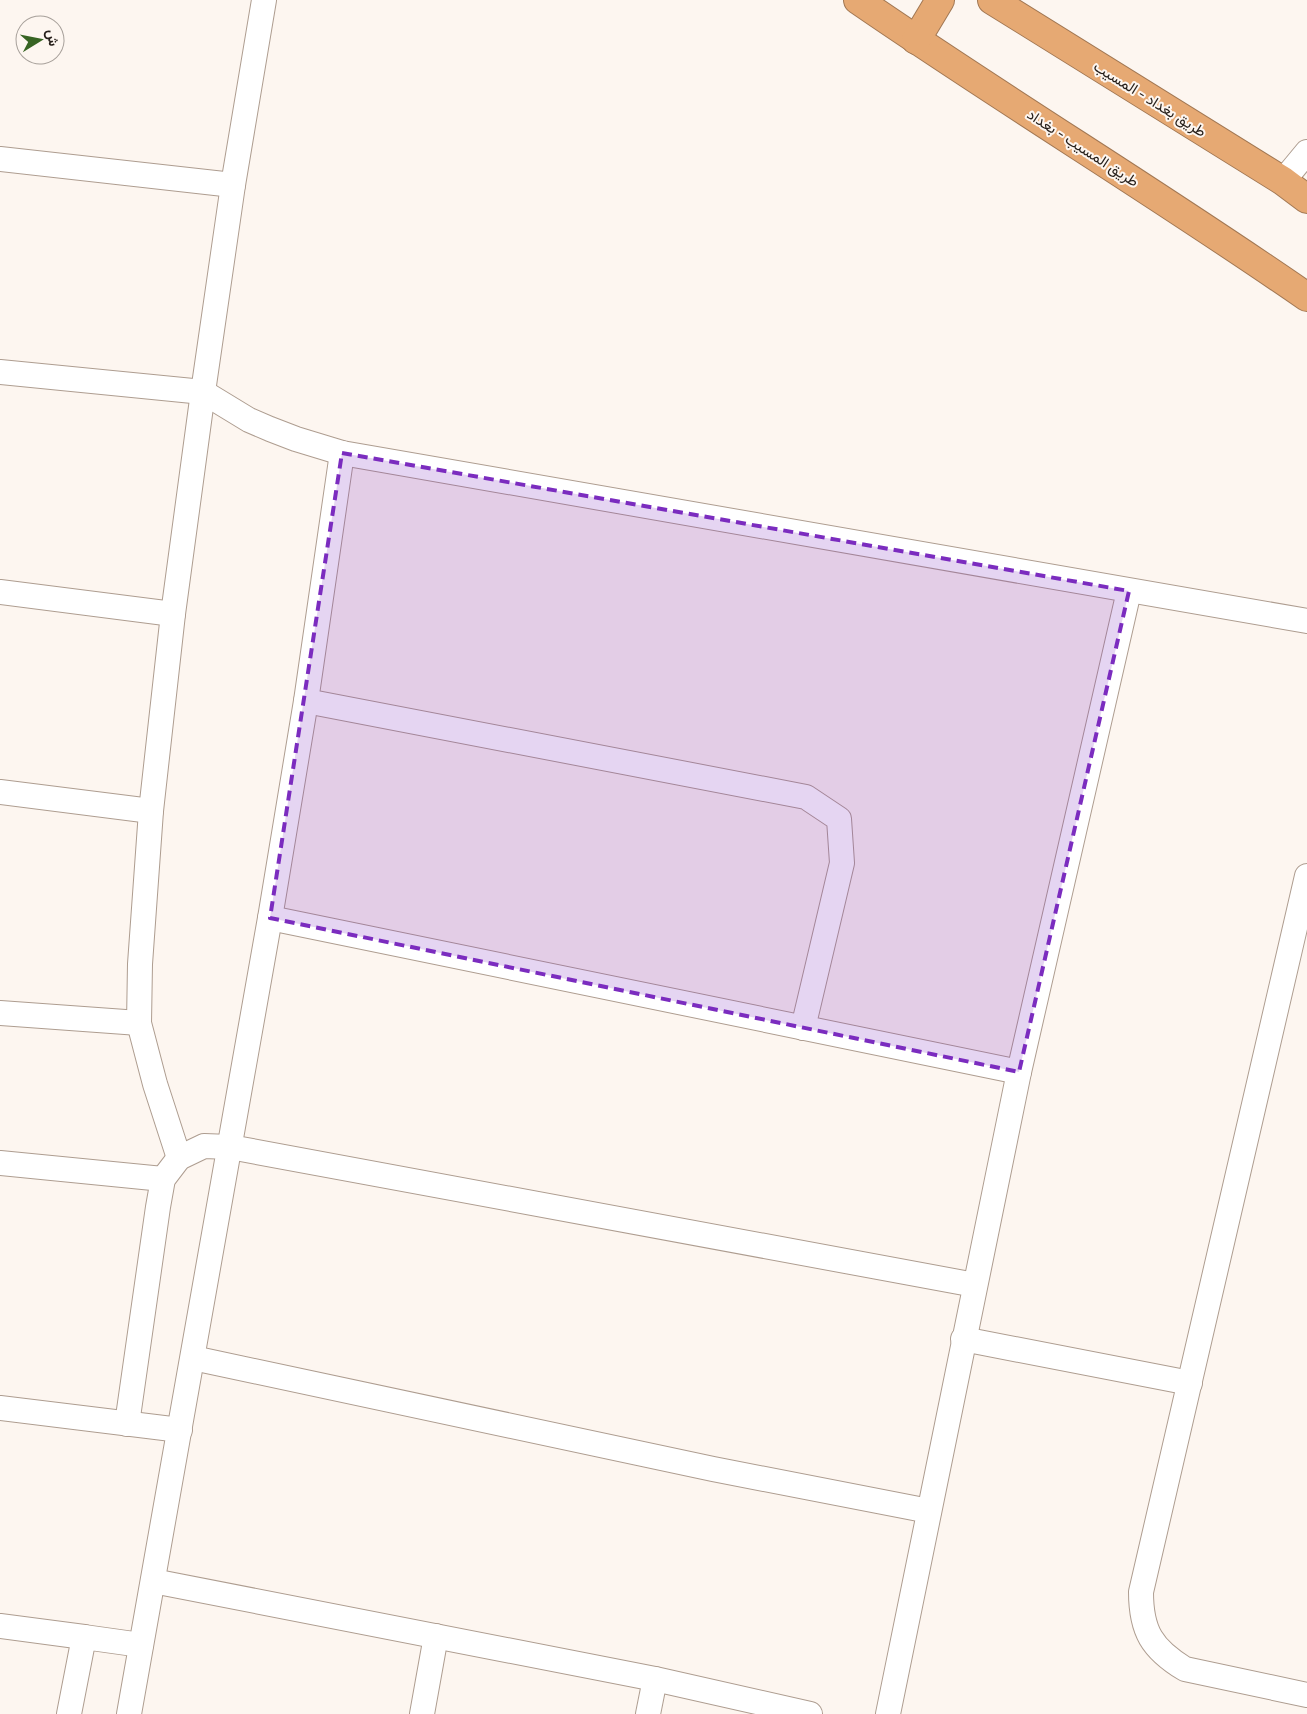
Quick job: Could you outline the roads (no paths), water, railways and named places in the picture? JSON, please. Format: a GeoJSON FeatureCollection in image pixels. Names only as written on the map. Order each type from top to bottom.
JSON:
{"type":"FeatureCollection","features":[{"type":"Feature","properties":{"kind":"highway","name":"طريق المسيب - بغداد"},"geometry":{"type":"LineString","coordinates":[[858,0],[916,40],[1228,242],[1307,297]]}},
{"type":"Feature","properties":{"kind":"highway"},"geometry":{"type":"LineString","coordinates":[[916,40],[940,0]]}},
{"type":"Feature","properties":{"kind":"highway","name":"طريق بغداد - المسيب"},"geometry":{"type":"LineString","coordinates":[[992,0],[1283,181],[1307,199]]}},
{"type":"Feature","properties":{"kind":"street"},"geometry":{"type":"LineString","coordinates":[[180,1158],[155,1084],[139,1023],[140,964],[151,811],[173,614],[203,392],[233,185],[264,0]]}},
{"type":"Feature","properties":{"kind":"street"},"geometry":{"type":"LineString","coordinates":[[1283,181],[1307,152]]}},
{"type":"Feature","properties":{"kind":"street"},"geometry":{"type":"LineString","coordinates":[[0,159],[233,185]]}},
{"type":"Feature","properties":{"kind":"street"},"geometry":{"type":"LineString","coordinates":[[0,372],[203,392],[249,420],[342,453],[1307,621]]}},
{"type":"Feature","properties":{"kind":"street"},"geometry":{"type":"LineString","coordinates":[[129,1714],[270,918],[306,701],[342,453]]}},
{"type":"Feature","properties":{"kind":"street"},"geometry":{"type":"LineString","coordinates":[[888,1714],[1019,1072],[1129,591]]}},
{"type":"Feature","properties":{"kind":"street"},"geometry":{"type":"LineString","coordinates":[[0,592],[173,614]]}},
{"type":"Feature","properties":{"kind":"street"},"geometry":{"type":"LineString","coordinates":[[306,701],[806,797],[838,819],[842,863],[803,1028]]}},
{"type":"Feature","properties":{"kind":"street"},"geometry":{"type":"LineString","coordinates":[[0,792],[151,811]]}},
{"type":"Feature","properties":{"kind":"street"},"geometry":{"type":"LineString","coordinates":[[1307,876],[1141,1592],[1141,1611],[1146,1629],[1155,1646],[1169,1659],[1185,1669],[1307,1695]]}},
{"type":"Feature","properties":{"kind":"street"},"geometry":{"type":"LineString","coordinates":[[270,918],[1019,1072]]}},
{"type":"Feature","properties":{"kind":"street"},"geometry":{"type":"LineString","coordinates":[[0,1013],[139,1023]]}},
{"type":"Feature","properties":{"kind":"street"},"geometry":{"type":"LineString","coordinates":[[127,1424],[163,1179],[180,1158],[204,1146],[230,1147],[975,1285]]}},
{"type":"Feature","properties":{"kind":"street"},"geometry":{"type":"LineString","coordinates":[[0,1163],[163,1179]]}},
{"type":"Feature","properties":{"kind":"street"},"geometry":{"type":"LineString","coordinates":[[963,1339],[1190,1383]]}},
{"type":"Feature","properties":{"kind":"street"},"geometry":{"type":"LineString","coordinates":[[193,1358],[713,1469],[929,1511]]}},
{"type":"Feature","properties":{"kind":"street"},"geometry":{"type":"LineString","coordinates":[[0,1408],[180,1430]]}},
{"type":"Feature","properties":{"kind":"street"},"geometry":{"type":"LineString","coordinates":[[153,1581],[655,1680],[810,1714]]}},
{"type":"Feature","properties":{"kind":"street"},"geometry":{"type":"LineString","coordinates":[[0,1626],[142,1645]]}},
{"type":"Feature","properties":{"kind":"street"},"geometry":{"type":"LineString","coordinates":[[422,1714],[436,1636]]}},
{"type":"Feature","properties":{"kind":"street"},"geometry":{"type":"LineString","coordinates":[[69,1714],[84,1637]]}},
{"type":"Feature","properties":{"kind":"street"},"geometry":{"type":"LineString","coordinates":[[648,1714],[655,1680]]}}]}
